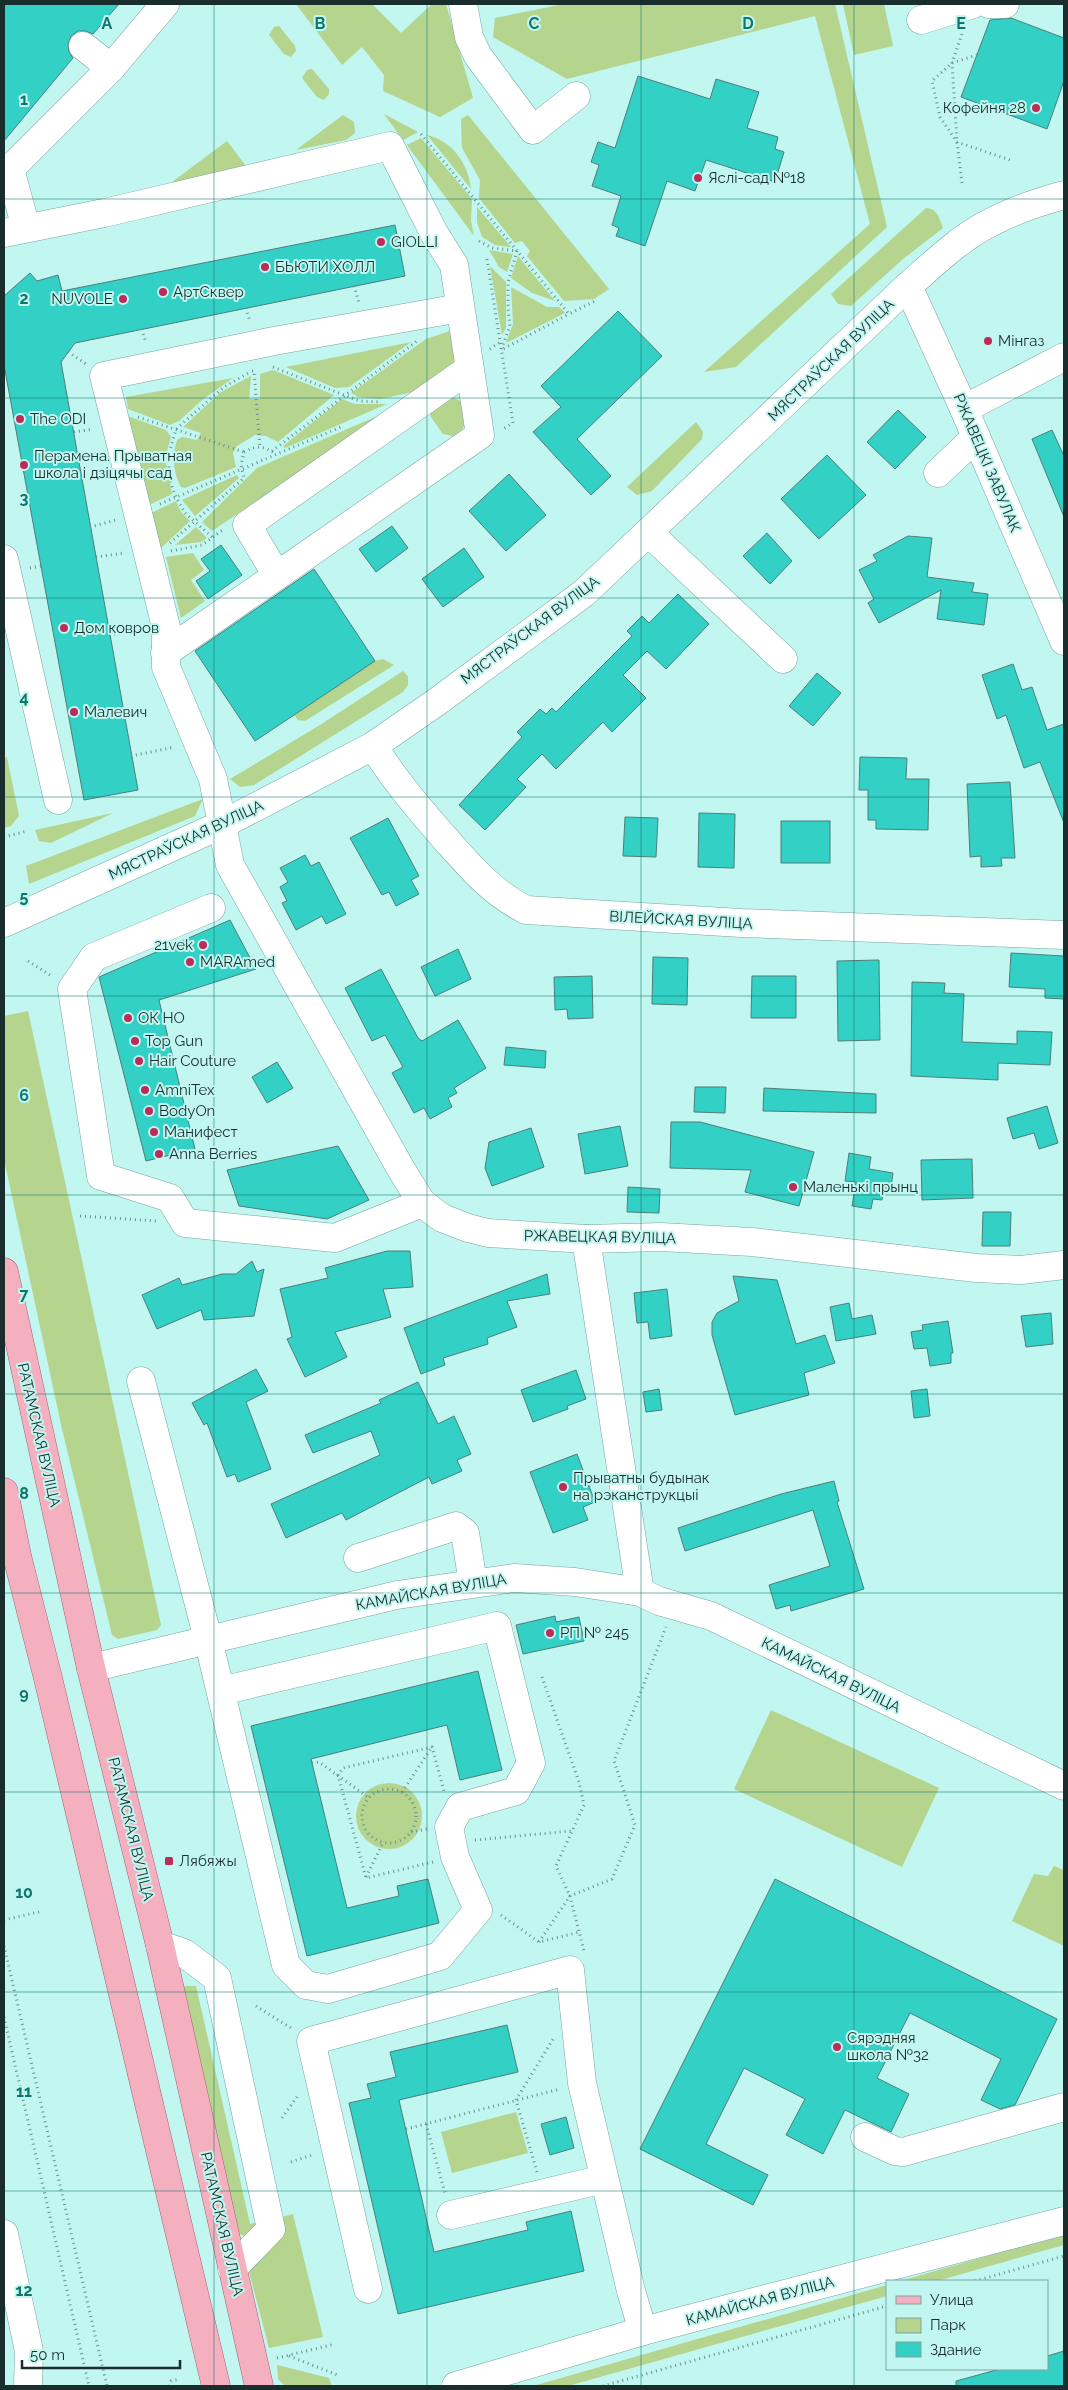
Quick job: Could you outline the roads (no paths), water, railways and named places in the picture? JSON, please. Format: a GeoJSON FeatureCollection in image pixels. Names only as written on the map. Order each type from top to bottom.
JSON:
{"type":"FeatureCollection","features":[{"type":"Feature","properties":{"kind":"main road","name":"РАТАМСКАЯ ВУЛІЦА"},"geometry":{"type":"LineString","coordinates":[[4,1272],[91,1668],[160,1946],[259,2386]]}},
{"type":"Feature","properties":{"kind":"main road"},"geometry":{"type":"LineString","coordinates":[[4,1492],[17,1556],[48,1678],[216,2386]]}},
{"type":"Feature","properties":{"kind":"street"},"geometry":{"type":"LineString","coordinates":[[165,4],[111,68],[7,170],[15,230],[104,213],[390,146],[434,233],[454,264],[480,435],[277,576],[165,640]]}},
{"type":"Feature","properties":{"kind":"street"},"geometry":{"type":"LineString","coordinates":[[463,4],[469,37],[478,56],[533,130],[576,96]]}},
{"type":"Feature","properties":{"kind":"street"},"geometry":{"type":"LineString","coordinates":[[921,20],[972,4]]}},
{"type":"Feature","properties":{"kind":"street"},"geometry":{"type":"LineString","coordinates":[[989,4],[1005,4]]}},
{"type":"Feature","properties":{"kind":"street"},"geometry":{"type":"LineString","coordinates":[[83,46],[111,68]]}},
{"type":"Feature","properties":{"kind":"street","name":"МЯСТРАЎСКАЯ ВУЛІЦА"},"geometry":{"type":"LineString","coordinates":[[4,923],[224,824],[373,746],[438,701],[584,593],[908,286],[958,243],[1000,218],[1032,204],[1064,195]]}},
{"type":"Feature","properties":{"kind":"street","name":"РЖАВЕЦКІ ЗАВУЛАК"},"geometry":{"type":"LineString","coordinates":[[908,286],[964,409],[1064,641]]}},
{"type":"Feature","properties":{"kind":"street","name":"РЖАВЕЦКАЯ ВУЛІЦА"},"geometry":{"type":"LineString","coordinates":[[460,308],[274,341],[104,376],[165,640],[166,667],[213,779],[224,824],[230,865],[422,1203],[442,1218],[488,1233],[586,1239],[661,1237],[752,1242],[902,1261],[994,1269],[1021,1270],[1064,1265]]}},
{"type":"Feature","properties":{"kind":"street"},"geometry":{"type":"LineString","coordinates":[[964,409],[1064,357]]}},
{"type":"Feature","properties":{"kind":"street"},"geometry":{"type":"LineString","coordinates":[[277,576],[247,524],[469,369]]}},
{"type":"Feature","properties":{"kind":"street"},"geometry":{"type":"LineString","coordinates":[[938,474],[976,437]]}},
{"type":"Feature","properties":{"kind":"street"},"geometry":{"type":"LineString","coordinates":[[649,533],[782,659]]}},
{"type":"Feature","properties":{"kind":"street"},"geometry":{"type":"LineString","coordinates":[[4,559],[58,800]]}},
{"type":"Feature","properties":{"kind":"street","name":"ВІЛЕЙСКАЯ ВУЛІЦА"},"geometry":{"type":"LineString","coordinates":[[373,746],[395,781],[480,879],[503,898],[526,910],[741,923],[1064,936]]}},
{"type":"Feature","properties":{"kind":"street"},"geometry":{"type":"LineString","coordinates":[[211,908],[94,957],[72,989],[101,1176],[170,1198],[185,1223],[335,1238],[422,1203]]}},
{"type":"Feature","properties":{"kind":"street"},"geometry":{"type":"LineString","coordinates":[[586,1239],[640,1592]]}},
{"type":"Feature","properties":{"kind":"street"},"geometry":{"type":"LineString","coordinates":[[141,1381],[221,1691],[286,1965],[306,1985],[328,1989],[440,1956],[478,1910],[455,1857],[449,1827],[460,1807],[516,1791],[531,1763],[497,1626],[221,1691]]}},
{"type":"Feature","properties":{"kind":"street"},"geometry":{"type":"LineString","coordinates":[[358,1558],[456,1526],[465,1533],[474,1583]]}},
{"type":"Feature","properties":{"kind":"street","name":"КАМАЙСКАЯ ВУЛІЦА"},"geometry":{"type":"LineString","coordinates":[[91,1668],[398,1595],[514,1578],[575,1582],[640,1592],[659,1601],[711,1616],[1064,1786]]}},
{"type":"Feature","properties":{"kind":"street"},"geometry":{"type":"LineString","coordinates":[[160,1946],[184,1953],[217,1978],[271,2229],[232,2269]]}},
{"type":"Feature","properties":{"kind":"street"},"geometry":{"type":"LineString","coordinates":[[368,2289],[311,2041],[570,1970],[582,2083],[631,2291],[643,2331]]}},
{"type":"Feature","properties":{"kind":"street"},"geometry":{"type":"LineString","coordinates":[[864,2137],[895,2151],[903,2152],[1064,2107]]}},
{"type":"Feature","properties":{"kind":"street"},"geometry":{"type":"LineString","coordinates":[[451,2215],[604,2179]]}},
{"type":"Feature","properties":{"kind":"street","name":"КАМАЙСКАЯ ВУЛІЦА"},"geometry":{"type":"LineString","coordinates":[[456,2386],[643,2331],[1064,2221]]}},
{"type":"Feature","properties":{"kind":"street"},"geometry":{"type":"LineString","coordinates":[[4,2234],[30,2351],[28,2386]]}},
{"type":"Feature","properties":{"kind":"place","name":"Кофейня 28"},"geometry":{"type":"Point","coordinates":[1036,108]}},
{"type":"Feature","properties":{"kind":"place","name":"Яслі-сад №18"},"geometry":{"type":"Point","coordinates":[698,178]}},
{"type":"Feature","properties":{"kind":"place","name":"GIOLLI"},"geometry":{"type":"Point","coordinates":[381,242]}},
{"type":"Feature","properties":{"kind":"place","name":"БЬЮТИ ХОЛЛ"},"geometry":{"type":"Point","coordinates":[265,267]}},
{"type":"Feature","properties":{"kind":"place","name":"АртСквер"},"geometry":{"type":"Point","coordinates":[163,292]}},
{"type":"Feature","properties":{"kind":"place","name":"NUVOLE"},"geometry":{"type":"Point","coordinates":[123,299]}},
{"type":"Feature","properties":{"kind":"place","name":"Мінгаз"},"geometry":{"type":"Point","coordinates":[988,341]}},
{"type":"Feature","properties":{"kind":"place","name":"The ODI"},"geometry":{"type":"Point","coordinates":[20,419]}},
{"type":"Feature","properties":{"kind":"place","name":"Перамена. Прыватная школа і дзіцячы сад"},"geometry":{"type":"Point","coordinates":[24,465]}},
{"type":"Feature","properties":{"kind":"place","name":"Дом ковров"},"geometry":{"type":"Point","coordinates":[64,628]}},
{"type":"Feature","properties":{"kind":"place","name":"Малевич"},"geometry":{"type":"Point","coordinates":[74,712]}},
{"type":"Feature","properties":{"kind":"place","name":"21vek"},"geometry":{"type":"Point","coordinates":[203,945]}},
{"type":"Feature","properties":{"kind":"place","name":"MARAmed"},"geometry":{"type":"Point","coordinates":[190,962]}},
{"type":"Feature","properties":{"kind":"place","name":"ОК НО"},"geometry":{"type":"Point","coordinates":[128,1018]}},
{"type":"Feature","properties":{"kind":"place","name":"Top Gun"},"geometry":{"type":"Point","coordinates":[135,1041]}},
{"type":"Feature","properties":{"kind":"place","name":"Hair Couture"},"geometry":{"type":"Point","coordinates":[139,1061]}},
{"type":"Feature","properties":{"kind":"place","name":"AmniTex"},"geometry":{"type":"Point","coordinates":[145,1090]}},
{"type":"Feature","properties":{"kind":"place","name":"BodyOn"},"geometry":{"type":"Point","coordinates":[149,1111]}},
{"type":"Feature","properties":{"kind":"place","name":"Манифест"},"geometry":{"type":"Point","coordinates":[154,1132]}},
{"type":"Feature","properties":{"kind":"place","name":"Anna Berries"},"geometry":{"type":"Point","coordinates":[159,1154]}},
{"type":"Feature","properties":{"kind":"place","name":"Маленькі прынц"},"geometry":{"type":"Point","coordinates":[793,1187]}},
{"type":"Feature","properties":{"kind":"place","name":"Прыватны будынак на рэканструкцыі"},"geometry":{"type":"Point","coordinates":[563,1487]}},
{"type":"Feature","properties":{"kind":"place","name":"РП № 245"},"geometry":{"type":"Point","coordinates":[550,1633]}},
{"type":"Feature","properties":{"kind":"place","name":"Лябяжы"},"geometry":{"type":"Point","coordinates":[169,1861]}},
{"type":"Feature","properties":{"kind":"place","name":"Сярэдняя школа №32"},"geometry":{"type":"Point","coordinates":[837,2047]}}]}
